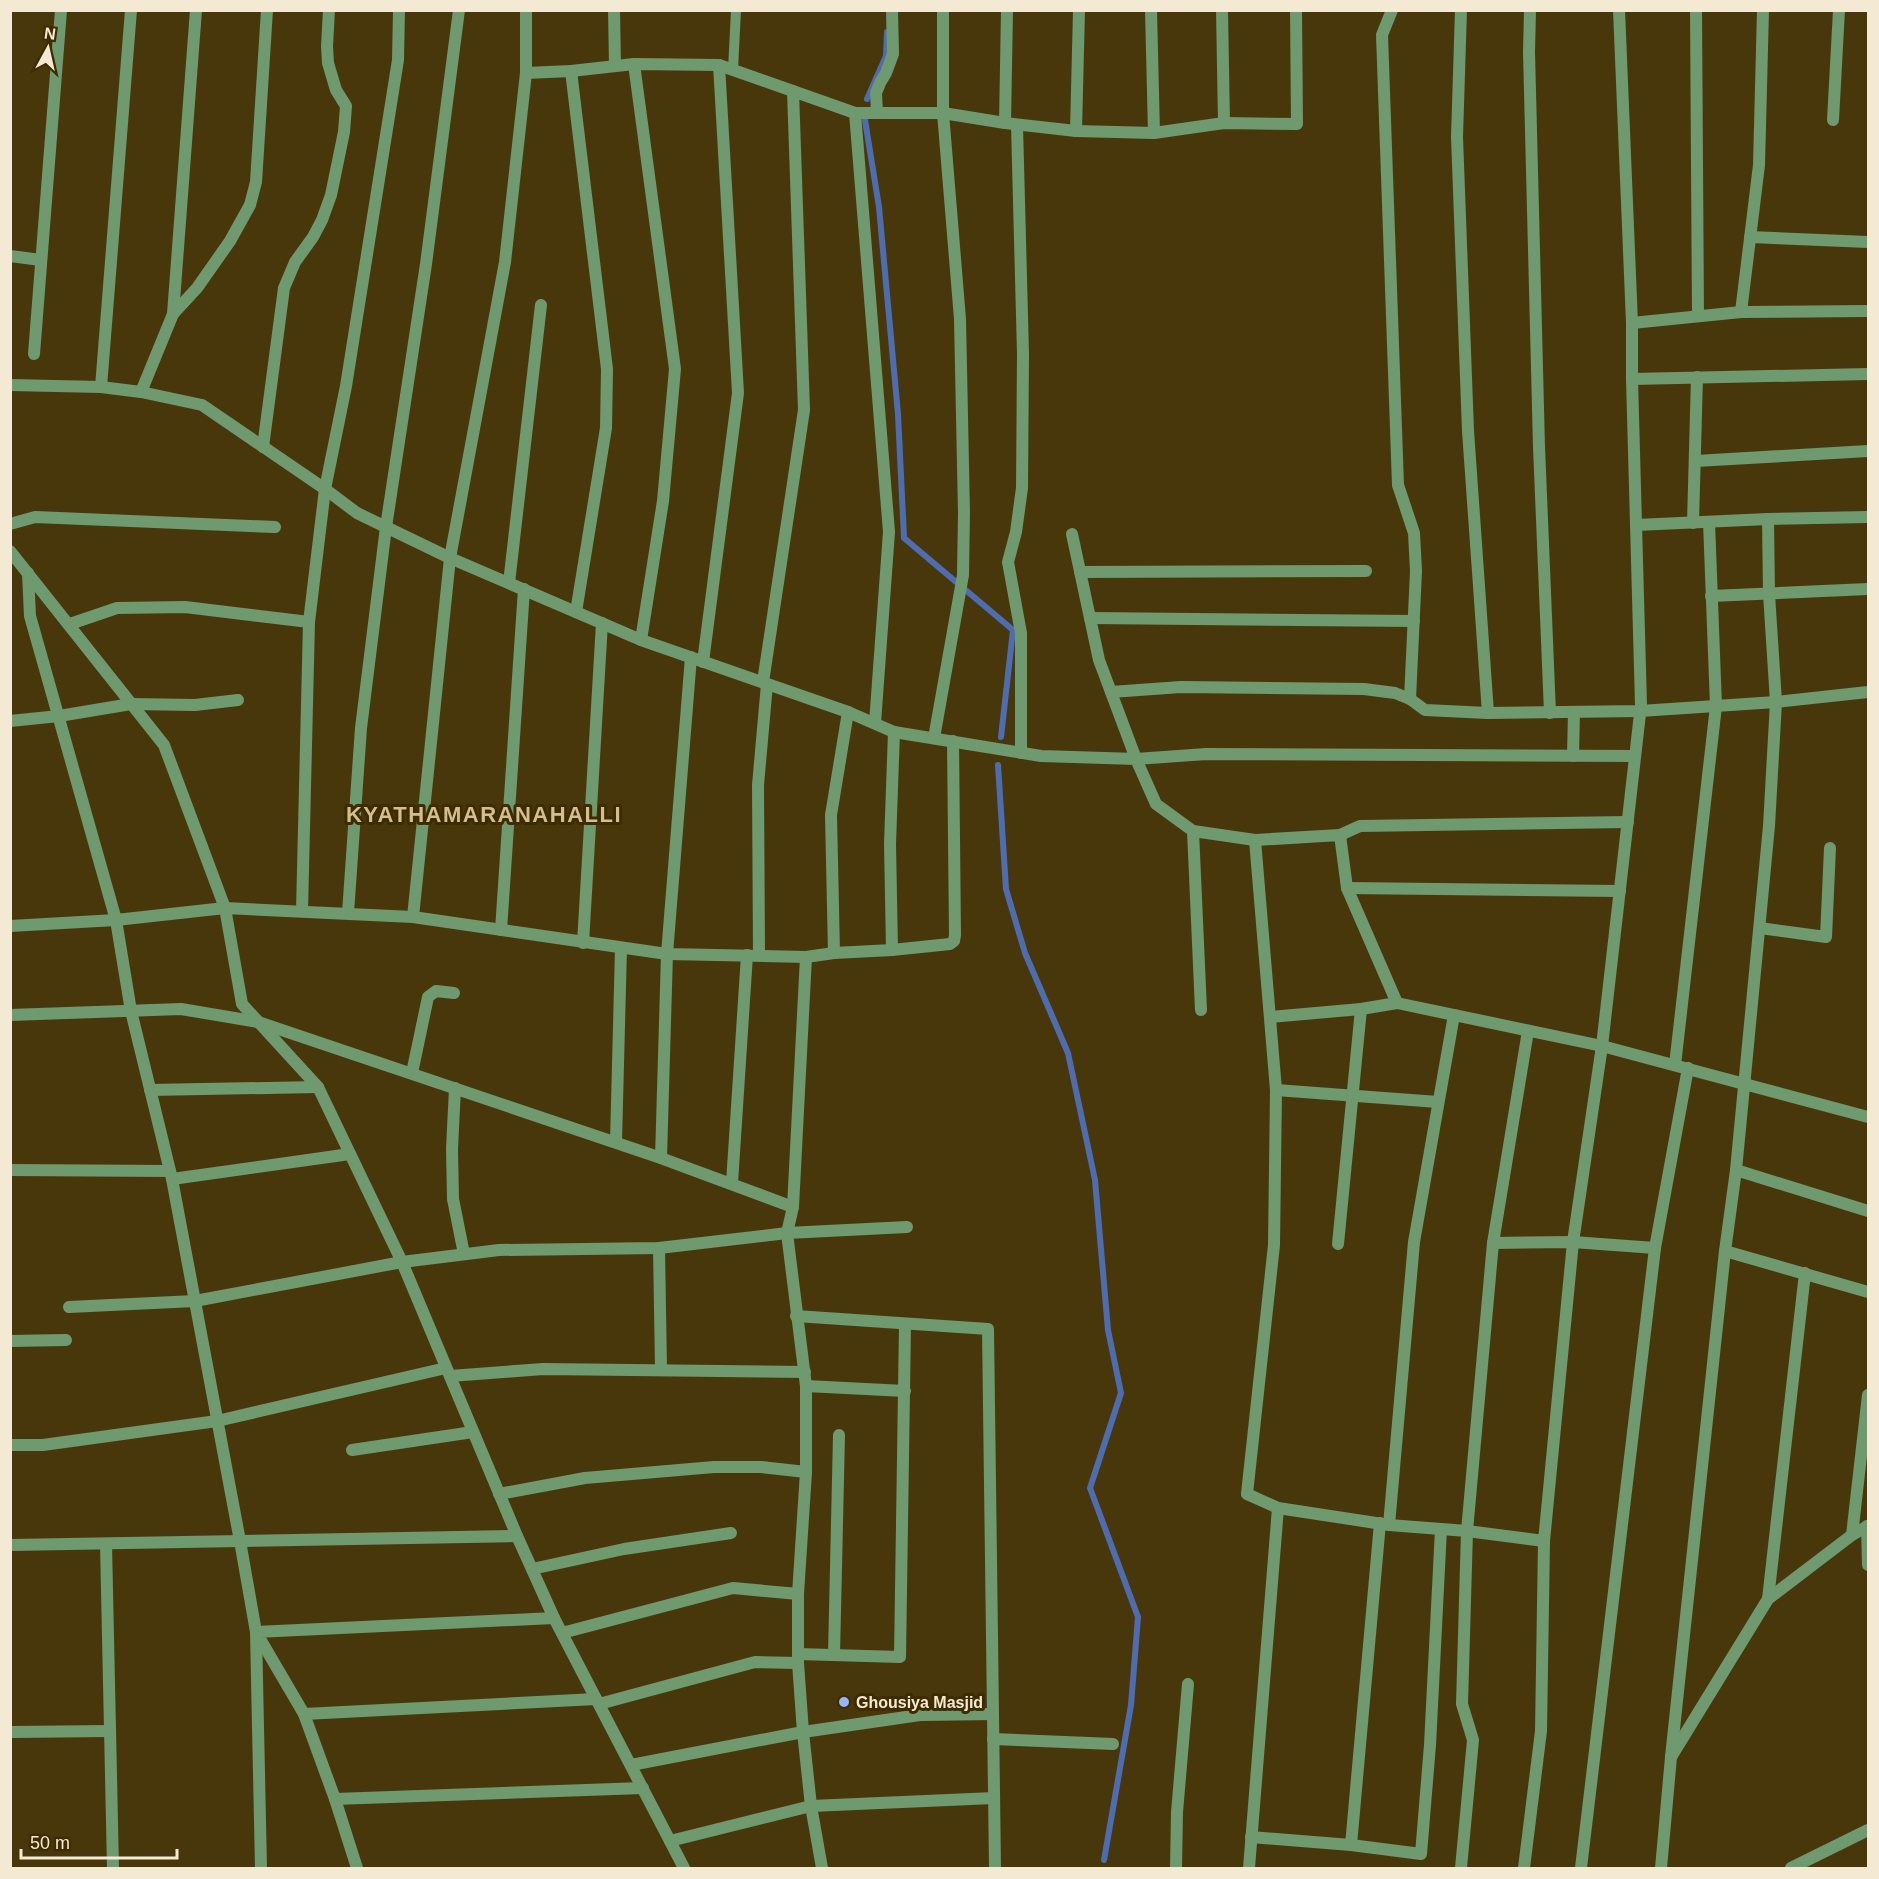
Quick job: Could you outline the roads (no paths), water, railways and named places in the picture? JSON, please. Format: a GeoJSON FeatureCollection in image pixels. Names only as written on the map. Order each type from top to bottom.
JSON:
{"type":"FeatureCollection","features":[{"type":"Feature","properties":{"kind":"street"},"geometry":{"type":"LineString","coordinates":[[34,354],[61,10]]}},
{"type":"Feature","properties":{"kind":"street"},"geometry":{"type":"LineString","coordinates":[[101,387],[131,10]]}},
{"type":"Feature","properties":{"kind":"street"},"geometry":{"type":"LineString","coordinates":[[141,392],[173,314],[196,10]]}},
{"type":"Feature","properties":{"kind":"street"},"geometry":{"type":"LineString","coordinates":[[173,314],[197,288],[217,260],[250,205],[256,182],[267,10]]}},
{"type":"Feature","properties":{"kind":"street"},"geometry":{"type":"LineString","coordinates":[[263,447],[284,288],[295,262],[322,220],[331,195],[344,132],[346,106],[336,90],[328,63],[329,10]]}},
{"type":"Feature","properties":{"kind":"street"},"geometry":{"type":"LineString","coordinates":[[302,911],[309,622],[325,489],[346,386],[398,60],[399,10]]}},
{"type":"Feature","properties":{"kind":"street"},"geometry":{"type":"LineString","coordinates":[[348,913],[361,728],[386,527],[426,264],[459,10]]}},
{"type":"Feature","properties":{"kind":"street"},"geometry":{"type":"LineString","coordinates":[[413,917],[450,558],[505,262],[526,73],[526,10]]}},
{"type":"Feature","properties":{"kind":"street"},"geometry":{"type":"LineString","coordinates":[[614,10],[615,66]]}},
{"type":"Feature","properties":{"kind":"street"},"geometry":{"type":"LineString","coordinates":[[877,113],[876,93],[893,54],[892,10]]}},
{"type":"Feature","properties":{"kind":"street"},"geometry":{"type":"LineString","coordinates":[[934,738],[963,575],[964,513],[960,319],[943,113],[943,10]]}},
{"type":"Feature","properties":{"kind":"street"},"geometry":{"type":"LineString","coordinates":[[1007,10],[1023,354],[1022,488],[1016,532],[1008,562],[1021,633],[1021,753]]}},
{"type":"Feature","properties":{"kind":"street"},"geometry":{"type":"LineString","coordinates":[[1076,131],[1079,10]]}},
{"type":"Feature","properties":{"kind":"street"},"geometry":{"type":"LineString","coordinates":[[1151,10],[1154,133]]}},
{"type":"Feature","properties":{"kind":"street"},"geometry":{"type":"LineString","coordinates":[[1222,10],[1224,123]]}},
{"type":"Feature","properties":{"kind":"street"},"geometry":{"type":"LineString","coordinates":[[526,73],[634,64],[719,65],[855,113],[943,113],[1076,131],[1154,133],[1224,123],[1297,124],[1296,10]]}},
{"type":"Feature","properties":{"kind":"street"},"geometry":{"type":"LineString","coordinates":[[1392,10],[1382,35],[1398,485],[1414,533],[1416,571],[1410,699]]}},
{"type":"Feature","properties":{"kind":"street"},"geometry":{"type":"LineString","coordinates":[[1461,10],[1457,137],[1468,431],[1488,713]]}},
{"type":"Feature","properties":{"kind":"street"},"geometry":{"type":"LineString","coordinates":[[1530,10],[1529,52],[1539,447],[1551,712]]}},
{"type":"Feature","properties":{"kind":"street"},"geometry":{"type":"LineString","coordinates":[[1524,1869],[1541,1731],[1544,1542],[1573,1242],[1602,1046],[1640,711],[1632,323],[1619,10]]}},
{"type":"Feature","properties":{"kind":"street"},"geometry":{"type":"LineString","coordinates":[[1696,10],[1698,316]]}},
{"type":"Feature","properties":{"kind":"street"},"geometry":{"type":"LineString","coordinates":[[1741,312],[1759,165],[1763,10]]}},
{"type":"Feature","properties":{"kind":"street"},"geometry":{"type":"LineString","coordinates":[[1833,120],[1839,10]]}},
{"type":"Feature","properties":{"kind":"street"},"geometry":{"type":"LineString","coordinates":[[634,64],[675,369],[663,501],[641,640]]}},
{"type":"Feature","properties":{"kind":"street"},"geometry":{"type":"LineString","coordinates":[[661,1158],[667,954],[698,659],[738,393],[719,65]]}},
{"type":"Feature","properties":{"kind":"street"},"geometry":{"type":"LineString","coordinates":[[571,71],[607,369],[606,428],[576,612]]}},
{"type":"Feature","properties":{"kind":"street"},"geometry":{"type":"LineString","coordinates":[[732,1183],[753,955],[758,785],[765,683],[804,410],[793,91]]}},
{"type":"Feature","properties":{"kind":"street"},"geometry":{"type":"LineString","coordinates":[[855,113],[889,532],[874,723]]}},
{"type":"Feature","properties":{"kind":"street"},"geometry":{"type":"LineString","coordinates":[[1750,237],[1869,242]]}},
{"type":"Feature","properties":{"kind":"street"},"geometry":{"type":"LineString","coordinates":[[10,256],[41,260]]}},
{"type":"Feature","properties":{"kind":"street"},"geometry":{"type":"LineString","coordinates":[[509,583],[541,305]]}},
{"type":"Feature","properties":{"kind":"street"},"geometry":{"type":"LineString","coordinates":[[1632,323],[1741,312],[1869,311]]}},
{"type":"Feature","properties":{"kind":"street"},"geometry":{"type":"LineString","coordinates":[[1632,379],[1869,374]]}},
{"type":"Feature","properties":{"kind":"street"},"geometry":{"type":"LineString","coordinates":[[1693,523],[1697,377]]}},
{"type":"Feature","properties":{"kind":"street"},"geometry":{"type":"LineString","coordinates":[[10,385],[101,387],[141,392],[202,405],[357,513],[450,558],[641,640],[848,712],[894,732],[1041,756],[1136,759],[1206,754],[1635,756]]}},
{"type":"Feature","properties":{"kind":"street"},"geometry":{"type":"LineString","coordinates":[[1696,461],[1869,451]]}},
{"type":"Feature","properties":{"kind":"street"},"geometry":{"type":"LineString","coordinates":[[10,524],[35,517],[275,527]]}},
{"type":"Feature","properties":{"kind":"street"},"geometry":{"type":"LineString","coordinates":[[1636,525],[1869,517]]}},
{"type":"Feature","properties":{"kind":"street"},"geometry":{"type":"LineString","coordinates":[[1661,1869],[1725,1251],[1736,1170],[1769,826],[1776,702],[1769,594],[1768,519]]}},
{"type":"Feature","properties":{"kind":"street"},"geometry":{"type":"LineString","coordinates":[[1675,1065],[1716,706],[1709,522]]}},
{"type":"Feature","properties":{"kind":"street"},"geometry":{"type":"LineString","coordinates":[[1072,534],[1099,660],[1136,759],[1155,804],[1193,831],[1255,840],[1340,835],[1360,826],[1628,822]]}},
{"type":"Feature","properties":{"kind":"street"},"geometry":{"type":"LineString","coordinates":[[10,551],[164,745],[225,908],[242,1004],[318,1087],[402,1262],[499,1494],[554,1618],[684,1869]]}},
{"type":"Feature","properties":{"kind":"street"},"geometry":{"type":"LineString","coordinates":[[1080,572],[1366,571]]}},
{"type":"Feature","properties":{"kind":"street"},"geometry":{"type":"LineString","coordinates":[[28,573],[30,616],[116,920],[131,1011],[171,1175],[240,1541],[256,1632],[261,1869]]}},
{"type":"Feature","properties":{"kind":"street"},"geometry":{"type":"LineString","coordinates":[[1712,596],[1869,589]]}},
{"type":"Feature","properties":{"kind":"street"},"geometry":{"type":"LineString","coordinates":[[501,930],[524,590]]}},
{"type":"Feature","properties":{"kind":"street"},"geometry":{"type":"LineString","coordinates":[[70,624],[117,608],[185,607],[309,622]]}},
{"type":"Feature","properties":{"kind":"street"},"geometry":{"type":"LineString","coordinates":[[1090,618],[1414,621]]}},
{"type":"Feature","properties":{"kind":"street"},"geometry":{"type":"LineString","coordinates":[[583,943],[602,623]]}},
{"type":"Feature","properties":{"kind":"street"},"geometry":{"type":"LineString","coordinates":[[1111,692],[1181,687],[1364,689],[1395,693],[1410,699],[1425,710],[1488,713],[1640,711],[1776,702],[1869,692]]}},
{"type":"Feature","properties":{"kind":"street"},"geometry":{"type":"LineString","coordinates":[[10,721],[59,716],[131,704],[195,705],[238,700]]}},
{"type":"Feature","properties":{"kind":"street"},"geometry":{"type":"LineString","coordinates":[[834,953],[831,815],[848,712]]}},
{"type":"Feature","properties":{"kind":"street"},"geometry":{"type":"LineString","coordinates":[[1573,756],[1574,712]]}},
{"type":"Feature","properties":{"kind":"street"},"geometry":{"type":"LineString","coordinates":[[892,950],[890,843],[894,732]]}},
{"type":"Feature","properties":{"kind":"street"},"geometry":{"type":"LineString","coordinates":[[10,926],[116,920],[225,908],[413,917],[667,954],[806,957],[950,944],[954,941],[953,741]]}},
{"type":"Feature","properties":{"kind":"street"},"geometry":{"type":"LineString","coordinates":[[1193,831],[1201,1010]]}},
{"type":"Feature","properties":{"kind":"street"},"geometry":{"type":"LineString","coordinates":[[1340,835],[1347,888],[1397,1003]]}},
{"type":"Feature","properties":{"kind":"street"},"geometry":{"type":"LineString","coordinates":[[1255,840],[1276,1090],[1274,1245],[1247,1494],[1278,1508],[1385,1524],[1467,1531],[1544,1542]]}},
{"type":"Feature","properties":{"kind":"street"},"geometry":{"type":"LineString","coordinates":[[1760,928],[1826,937],[1830,848]]}},
{"type":"Feature","properties":{"kind":"street"},"geometry":{"type":"LineString","coordinates":[[1347,888],[1620,891]]}},
{"type":"Feature","properties":{"kind":"street"},"geometry":{"type":"LineString","coordinates":[[616,1142],[621,948]]}},
{"type":"Feature","properties":{"kind":"street"},"geometry":{"type":"LineString","coordinates":[[806,957],[793,1207],[787,1233],[806,1386],[806,1472],[798,1594],[798,1658],[803,1732],[822,1869]]}},
{"type":"Feature","properties":{"kind":"street"},"geometry":{"type":"LineString","coordinates":[[412,1073],[429,995],[436,991],[454,993]]}},
{"type":"Feature","properties":{"kind":"street"},"geometry":{"type":"LineString","coordinates":[[1270,1017],[1361,1009],[1397,1003],[1602,1046],[1869,1117]]}},
{"type":"Feature","properties":{"kind":"street"},"geometry":{"type":"LineString","coordinates":[[10,1015],[181,1009],[258,1022],[616,1142],[793,1207]]}},
{"type":"Feature","properties":{"kind":"street"},"geometry":{"type":"LineString","coordinates":[[1338,1244],[1361,1009]]}},
{"type":"Feature","properties":{"kind":"street"},"geometry":{"type":"LineString","coordinates":[[1352,1845],[1414,1242],[1454,1015]]}},
{"type":"Feature","properties":{"kind":"street"},"geometry":{"type":"LineString","coordinates":[[1461,1869],[1473,1740],[1462,1704],[1467,1531],[1493,1243],[1528,1031]]}},
{"type":"Feature","properties":{"kind":"street"},"geometry":{"type":"LineString","coordinates":[[1581,1869],[1655,1248],[1688,1068]]}},
{"type":"Feature","properties":{"kind":"street"},"geometry":{"type":"LineString","coordinates":[[150,1090],[318,1087]]}},
{"type":"Feature","properties":{"kind":"street"},"geometry":{"type":"LineString","coordinates":[[455,1088],[452,1149],[453,1199],[464,1254]]}},
{"type":"Feature","properties":{"kind":"street"},"geometry":{"type":"LineString","coordinates":[[1276,1090],[1438,1102]]}},
{"type":"Feature","properties":{"kind":"street"},"geometry":{"type":"LineString","coordinates":[[10,1170],[171,1175],[350,1154]]}},
{"type":"Feature","properties":{"kind":"street"},"geometry":{"type":"LineString","coordinates":[[1736,1170],[1869,1211]]}},
{"type":"Feature","properties":{"kind":"street"},"geometry":{"type":"LineString","coordinates":[[69,1307],[195,1301],[402,1262],[499,1250],[659,1248],[787,1233],[907,1227]]}},
{"type":"Feature","properties":{"kind":"street"},"geometry":{"type":"LineString","coordinates":[[1493,1243],[1573,1242],[1655,1248]]}},
{"type":"Feature","properties":{"kind":"street"},"geometry":{"type":"LineString","coordinates":[[659,1248],[661,1369]]}},
{"type":"Feature","properties":{"kind":"street"},"geometry":{"type":"LineString","coordinates":[[1725,1251],[1869,1292]]}},
{"type":"Feature","properties":{"kind":"street"},"geometry":{"type":"LineString","coordinates":[[1768,1599],[1805,1273]]}},
{"type":"Feature","properties":{"kind":"street"},"geometry":{"type":"LineString","coordinates":[[796,1316],[988,1329],[995,1869]]}},
{"type":"Feature","properties":{"kind":"street"},"geometry":{"type":"LineString","coordinates":[[304,1714],[598,1702],[755,1662],[834,1655],[900,1658],[905,1324]]}},
{"type":"Feature","properties":{"kind":"street"},"geometry":{"type":"LineString","coordinates":[[10,1341],[66,1340]]}},
{"type":"Feature","properties":{"kind":"street"},"geometry":{"type":"LineString","coordinates":[[10,1445],[44,1445],[217,1420],[448,1372],[661,1369],[805,1372]]}},
{"type":"Feature","properties":{"kind":"street"},"geometry":{"type":"LineString","coordinates":[[806,1386],[904,1391]]}},
{"type":"Feature","properties":{"kind":"street"},"geometry":{"type":"LineString","coordinates":[[1852,1535],[1869,1395]]}},
{"type":"Feature","properties":{"kind":"street"},"geometry":{"type":"LineString","coordinates":[[352,1450],[473,1432]]}},
{"type":"Feature","properties":{"kind":"street"},"geometry":{"type":"LineString","coordinates":[[834,1655],[839,1435]]}},
{"type":"Feature","properties":{"kind":"street"},"geometry":{"type":"LineString","coordinates":[[499,1494],[585,1478],[714,1467],[761,1467],[806,1472]]}},
{"type":"Feature","properties":{"kind":"street"},"geometry":{"type":"LineString","coordinates":[[1249,1869],[1278,1508]]}},
{"type":"Feature","properties":{"kind":"street"},"geometry":{"type":"LineString","coordinates":[[1671,1757],[1768,1599],[1852,1535],[1868,1526],[1869,1565]]}},
{"type":"Feature","properties":{"kind":"street"},"geometry":{"type":"LineString","coordinates":[[1251,1837],[1352,1845],[1421,1854],[1430,1745],[1441,1529]]}},
{"type":"Feature","properties":{"kind":"street"},"geometry":{"type":"LineString","coordinates":[[532,1569],[624,1549],[731,1533]]}},
{"type":"Feature","properties":{"kind":"street"},"geometry":{"type":"LineString","coordinates":[[10,1545],[517,1536]]}},
{"type":"Feature","properties":{"kind":"street"},"geometry":{"type":"LineString","coordinates":[[106,1544],[112,1869]]}},
{"type":"Feature","properties":{"kind":"street"},"geometry":{"type":"LineString","coordinates":[[562,1633],[733,1588],[798,1594]]}},
{"type":"Feature","properties":{"kind":"street"},"geometry":{"type":"LineString","coordinates":[[256,1632],[554,1618]]}},
{"type":"Feature","properties":{"kind":"street"},"geometry":{"type":"LineString","coordinates":[[256,1632],[304,1714],[335,1799],[357,1869]]}},
{"type":"Feature","properties":{"kind":"street"},"geometry":{"type":"LineString","coordinates":[[1176,1869],[1177,1812],[1188,1684]]}},
{"type":"Feature","properties":{"kind":"street"},"geometry":{"type":"LineString","coordinates":[[631,1765],[803,1732],[920,1715],[993,1713]]}},
{"type":"Feature","properties":{"kind":"street"},"geometry":{"type":"LineString","coordinates":[[10,1732],[110,1731]]}},
{"type":"Feature","properties":{"kind":"street"},"geometry":{"type":"LineString","coordinates":[[993,1739],[1113,1744]]}},
{"type":"Feature","properties":{"kind":"street"},"geometry":{"type":"LineString","coordinates":[[335,1799],[643,1788]]}},
{"type":"Feature","properties":{"kind":"street"},"geometry":{"type":"LineString","coordinates":[[670,1841],[812,1806],[994,1798]]}},
{"type":"Feature","properties":{"kind":"street"},"geometry":{"type":"LineString","coordinates":[[1791,1869],[1869,1830]]}},
{"type":"Feature","properties":{"kind":"lane"},"geometry":{"type":"LineString","coordinates":[[733,70],[736,10]]}},
{"type":"Feature","properties":{"kind":"waterway"},"geometry":{"type":"LineString","coordinates":[[867,99],[886,56],[887,32]]}},
{"type":"Feature","properties":{"kind":"waterway"},"geometry":{"type":"LineString","coordinates":[[865,120],[879,207],[898,414],[904,538],[1013,630],[1001,737]]}},
{"type":"Feature","properties":{"kind":"waterway"},"geometry":{"type":"LineString","coordinates":[[998,765],[1006,889],[1025,953],[1068,1053],[1095,1180],[1108,1330],[1121,1393],[1090,1488],[1138,1617],[1131,1705],[1104,1860]]}},
{"type":"Feature","properties":{"kind":"place","name":"Ghousiya Masjid"},"geometry":{"type":"Point","coordinates":[844,1702]}},
{"type":"Feature","properties":{"kind":"district","name":"KYATHAMARANAHALLI"},"geometry":{"type":"Point","coordinates":[484,814]}}]}
